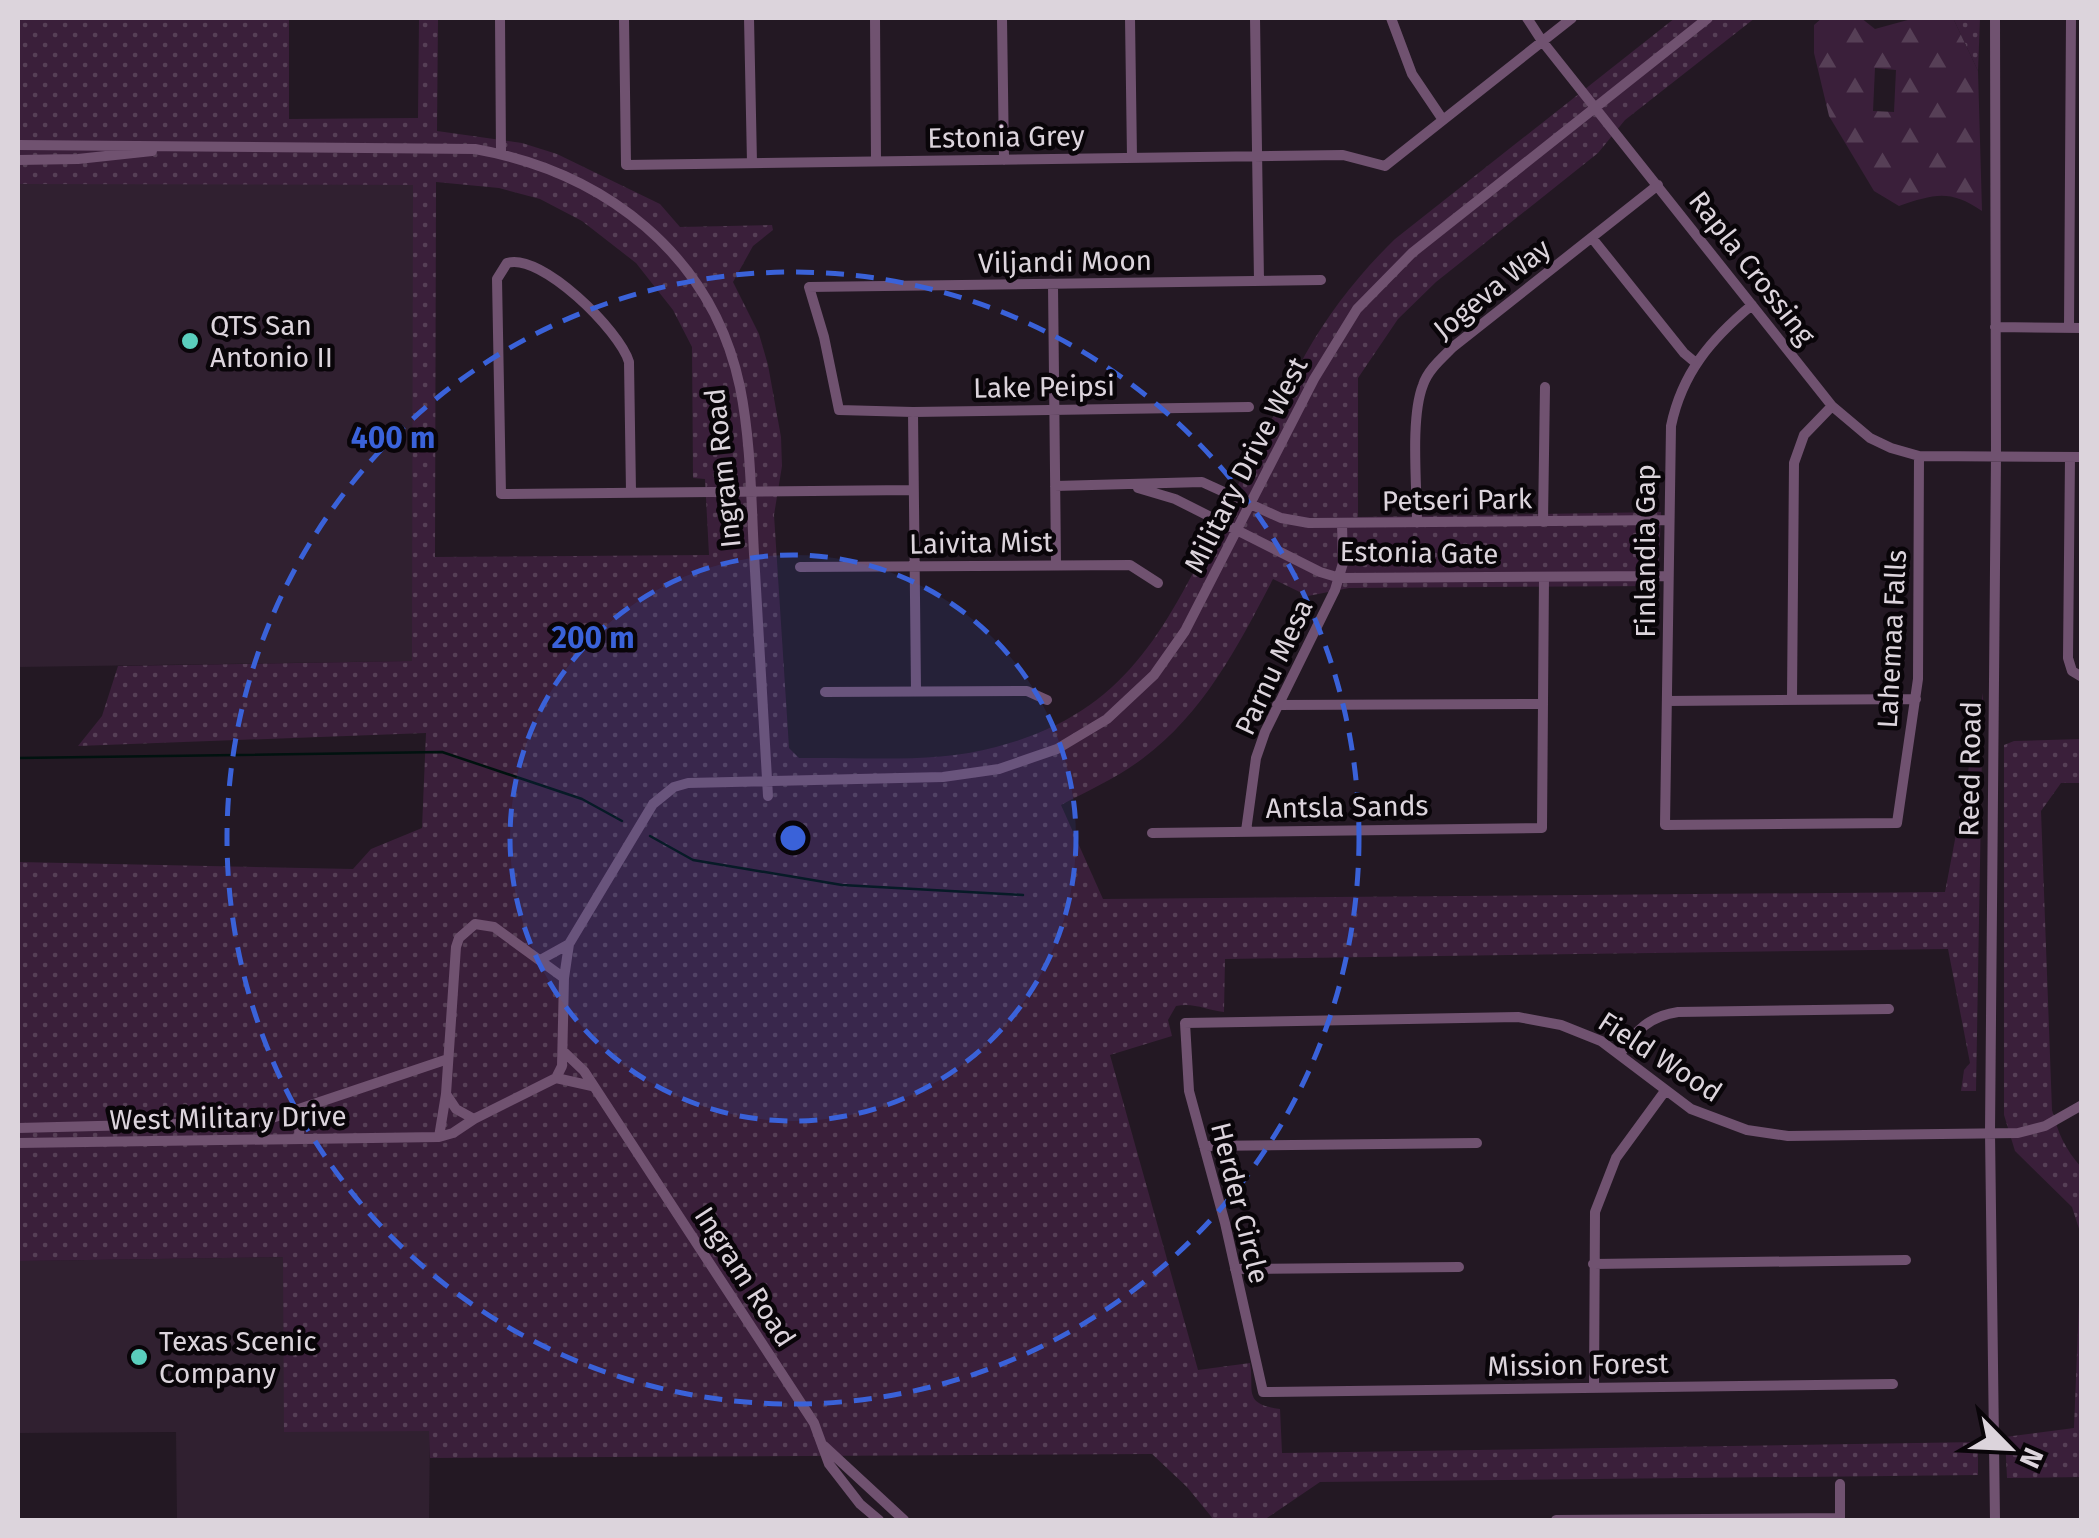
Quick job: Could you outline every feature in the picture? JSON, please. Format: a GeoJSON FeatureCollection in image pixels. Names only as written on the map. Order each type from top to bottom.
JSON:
{"type":"FeatureCollection","features":[{"type":"Feature","properties":{"kind":"street"},"geometry":{"type":"LineString","coordinates":[[500,18],[501,154]]}},
{"type":"Feature","properties":{"kind":"street","name":"Estonia Grey"},"geometry":{"type":"LineString","coordinates":[[624,18],[626,164],[1343,155],[1385,166],[1443,120]]}},
{"type":"Feature","properties":{"kind":"street"},"geometry":{"type":"LineString","coordinates":[[750,18],[752,163]]}},
{"type":"Feature","properties":{"kind":"street"},"geometry":{"type":"LineString","coordinates":[[874,18],[876,161]]}},
{"type":"Feature","properties":{"kind":"street"},"geometry":{"type":"LineString","coordinates":[[1002,18],[1004,160]]}},
{"type":"Feature","properties":{"kind":"street"},"geometry":{"type":"LineString","coordinates":[[1130,18],[1132,158]]}},
{"type":"Feature","properties":{"kind":"street"},"geometry":{"type":"LineString","coordinates":[[1255,18],[1258,281]]}},
{"type":"Feature","properties":{"kind":"street"},"geometry":{"type":"LineString","coordinates":[[1391,18],[1412,74],[1443,120],[1572,18]]}},
{"type":"Feature","properties":{"kind":"street","name":"Rapla Crossing"},"geometry":{"type":"LineString","coordinates":[[1527,18],[1832,406],[1870,438],[1920,456],[2076,457]]}},
{"type":"Feature","properties":{"kind":"street","name":"Military Drive West"},"geometry":{"type":"LineString","coordinates":[[767,779],[971,774],[1029,760],[1071,742],[1107,719],[1154,676],[1185,631],[1314,379],[1357,309],[1412,253],[1708,18]]}},
{"type":"Feature","properties":{"kind":"street","name":"Reed Road"},"geometry":{"type":"LineString","coordinates":[[1995,18],[1990,1132],[1995,1520]]}},
{"type":"Feature","properties":{"kind":"street"},"geometry":{"type":"LineString","coordinates":[[1995,327],[2075,328],[2076,69],[2071,18]]}},
{"type":"Feature","properties":{"kind":"street","name":"Ingram Road"},"geometry":{"type":"LineString","coordinates":[[18,145],[475,149],[538,164],[611,199],[666,246],[716,321],[739,383],[751,491],[768,796]]}},
{"type":"Feature","properties":{"kind":"street","name":"Ingram Road"},"geometry":{"type":"LineString","coordinates":[[18,160],[90,158],[182,146]]}},
{"type":"Feature","properties":{"kind":"street","name":"Jogeva Way"},"geometry":{"type":"LineString","coordinates":[[1418,523],[1417,408],[1423,384],[1434,366],[1452,347],[1658,185]]}},
{"type":"Feature","properties":{"kind":"street"},"geometry":{"type":"LineString","coordinates":[[1592,238],[1684,353],[1696,362]]}},
{"type":"Feature","properties":{"kind":"street"},"geometry":{"type":"LineString","coordinates":[[630,492],[629,362],[625,350],[598,317],[558,282],[521,263],[507,264],[498,278],[501,494],[912,490]]}},
{"type":"Feature","properties":{"kind":"street","name":"Viljandi Moon"},"geometry":{"type":"LineString","coordinates":[[839,410],[810,287],[1321,280]]}},
{"type":"Feature","properties":{"kind":"street"},"geometry":{"type":"LineString","coordinates":[[1053,286],[1056,563]]}},
{"type":"Feature","properties":{"kind":"street","name":"Finlandia Gap"},"geometry":{"type":"LineString","coordinates":[[1665,825],[1671,426],[1696,362],[1723,329],[1752,305]]}},
{"type":"Feature","properties":{"kind":"street"},"geometry":{"type":"LineString","coordinates":[[1543,522],[1545,387]]}},
{"type":"Feature","properties":{"kind":"street","name":"Lake Peipsi"},"geometry":{"type":"LineString","coordinates":[[839,410],[1250,406]]}},
{"type":"Feature","properties":{"kind":"street"},"geometry":{"type":"LineString","coordinates":[[1792,699],[1794,463],[1804,435],[1832,406]]}},
{"type":"Feature","properties":{"kind":"street"},"geometry":{"type":"LineString","coordinates":[[912,412],[916,690]]}},
{"type":"Feature","properties":{"kind":"street","name":"Lahemaa Falls"},"geometry":{"type":"LineString","coordinates":[[1665,825],[1897,824],[1916,699],[1920,456]]}},
{"type":"Feature","properties":{"kind":"street"},"geometry":{"type":"LineString","coordinates":[[2076,457],[2068,658],[2078,676]]}},
{"type":"Feature","properties":{"kind":"street","name":"Estonia Gate"},"geometry":{"type":"LineString","coordinates":[[1055,486],[1202,482],[1251,502]]}},
{"type":"Feature","properties":{"kind":"street","name":"Estonia Gate"},"geometry":{"type":"LineString","coordinates":[[1130,485],[1176,499],[1320,572],[1340,578],[1667,576]]}},
{"type":"Feature","properties":{"kind":"street","name":"Petseri Park"},"geometry":{"type":"LineString","coordinates":[[1251,502],[1281,518],[1310,524],[1668,520]]}},
{"type":"Feature","properties":{"kind":"street","name":"Parnu Mesa"},"geometry":{"type":"LineString","coordinates":[[1246,831],[1256,758],[1277,705],[1340,578],[1342,524]]}},
{"type":"Feature","properties":{"kind":"street","name":"Laivita Mist"},"geometry":{"type":"LineString","coordinates":[[800,568],[1130,565],[1158,582]]}},
{"type":"Feature","properties":{"kind":"street"},"geometry":{"type":"LineString","coordinates":[[1277,705],[1543,704],[1544,578]]}},
{"type":"Feature","properties":{"kind":"street"},"geometry":{"type":"LineString","coordinates":[[825,692],[1027,691],[1047,700]]}},
{"type":"Feature","properties":{"kind":"street"},"geometry":{"type":"LineString","coordinates":[[1668,701],[1916,699]]}},
{"type":"Feature","properties":{"kind":"street","name":"Antsla Sands"},"geometry":{"type":"LineString","coordinates":[[1152,833],[1542,828],[1543,704]]}},
{"type":"Feature","properties":{"kind":"street"},"geometry":{"type":"LineString","coordinates":[[564,978],[542,959],[484,924],[475,924],[459,938],[439,1137],[556,1078],[562,1066],[564,978],[569,944],[663,793],[688,783],[767,779]]}},
{"type":"Feature","properties":{"kind":"street"},"geometry":{"type":"LineString","coordinates":[[542,959],[569,944]]}},
{"type":"Feature","properties":{"kind":"street"},"geometry":{"type":"LineString","coordinates":[[1620,1054],[1646,1023],[1660,1015],[1889,1009]]}},
{"type":"Feature","properties":{"kind":"street","name":"Field Wood"},"geometry":{"type":"LineString","coordinates":[[1185,1023],[1518,1017],[1581,1032],[1620,1054],[1665,1092],[1710,1118],[1768,1134],[2030,1130],[2082,1104]]}},
{"type":"Feature","properties":{"kind":"street","name":"Herder Circle"},"geometry":{"type":"LineString","coordinates":[[1185,1023],[1189,1090],[1263,1392]]}},
{"type":"Feature","properties":{"kind":"street","name":"Ingram Road"},"geometry":{"type":"LineString","coordinates":[[562,1051],[584,1070],[814,1423],[829,1464],[860,1504],[879,1520]]}},
{"type":"Feature","properties":{"kind":"street","name":"West Military Drive"},"geometry":{"type":"LineString","coordinates":[[18,1128],[260,1122],[448,1059]]}},
{"type":"Feature","properties":{"kind":"street"},"geometry":{"type":"LineString","coordinates":[[556,1078],[592,1086]]}},
{"type":"Feature","properties":{"kind":"street"},"geometry":{"type":"LineString","coordinates":[[1594,1388],[1594,1212],[1604,1180],[1626,1142],[1665,1092]]}},
{"type":"Feature","properties":{"kind":"street"},"geometry":{"type":"LineString","coordinates":[[446,1094],[456,1110],[474,1119]]}},
{"type":"Feature","properties":{"kind":"street"},"geometry":{"type":"LineString","coordinates":[[299,1138],[300,1110]]}},
{"type":"Feature","properties":{"kind":"street"},"geometry":{"type":"LineString","coordinates":[[172,1124],[173,1142]]}},
{"type":"Feature","properties":{"kind":"street","name":"West Military Drive"},"geometry":{"type":"LineString","coordinates":[[18,1143],[439,1137]]}},
{"type":"Feature","properties":{"kind":"street"},"geometry":{"type":"LineString","coordinates":[[1204,1146],[1477,1143]]}},
{"type":"Feature","properties":{"kind":"street"},"geometry":{"type":"LineString","coordinates":[[1594,1264],[1906,1260]]}},
{"type":"Feature","properties":{"kind":"street"},"geometry":{"type":"LineString","coordinates":[[1235,1268],[1459,1267]]}},
{"type":"Feature","properties":{"kind":"street","name":"Mission Forest"},"geometry":{"type":"LineString","coordinates":[[1263,1392],[1893,1384]]}},
{"type":"Feature","properties":{"kind":"street","name":"Ingram Road"},"geometry":{"type":"LineString","coordinates":[[823,1444],[904,1520]]}},
{"type":"Feature","properties":{"kind":"street"},"geometry":{"type":"LineString","coordinates":[[1556,1520],[1840,1519],[1840,1484]]}},
{"type":"Feature","properties":{"kind":"shaded area"},"geometry":{"type":"Polygon","coordinates":[[[18,181],[413,185],[413,661],[18,667],[18,181]]]}},
{"type":"Feature","properties":{"kind":"shaded area"},"geometry":{"type":"Polygon","coordinates":[[[284,1257],[284,1431],[430,1431],[429,1520],[177,1520],[176,1432],[18,1433],[18,1261],[284,1257]]]}},
{"type":"Feature","properties":{"kind":"green space"},"geometry":{"type":"Polygon","coordinates":[[[18,18],[289,18],[289,119],[418,118],[419,18],[438,18],[437,131],[522,143],[557,154],[660,204],[680,227],[772,225],[773,230],[753,246],[733,282],[759,334],[781,437],[782,466],[774,515],[789,748],[799,758],[948,756],[996,747],[1041,732],[1079,712],[1110,689],[1137,661],[1181,596],[1305,355],[1346,294],[1395,239],[1675,18],[1755,18],[1625,120],[1598,153],[1436,282],[1398,319],[1358,378],[1358,517],[1661,512],[1658,586],[1349,588],[1308,596],[1273,579],[1218,677],[1184,721],[1132,766],[1061,805],[1103,899],[1945,892],[1983,693],[1976,1091],[1961,1091],[1964,1070],[1970,1063],[1948,949],[1225,959],[1224,1012],[1176,1006],[1168,1020],[1172,1036],[1110,1055],[1198,1370],[1250,1363],[1255,1399],[1280,1409],[1282,1453],[1978,1442],[1978,1475],[1320,1482],[1264,1520],[1214,1520],[1152,1454],[430,1458],[429,1431],[284,1432],[283,1257],[18,1261],[18,862],[353,869],[371,849],[422,828],[426,733],[78,746],[102,716],[118,666],[412,661],[413,185],[18,184],[18,18]],[[436,182],[435,557],[709,555],[705,479],[693,478],[692,347],[673,310],[636,263],[582,221],[540,199],[499,188],[436,182]]]}},
{"type":"Feature","properties":{"kind":"green space"},"geometry":{"type":"Polygon","coordinates":[[[1822,18],[1861,18],[1875,29],[1915,18],[1953,18],[1978,71],[1982,211],[1960,199],[1942,196],[1899,206],[1874,191],[1829,116],[1814,53],[1814,25],[1822,18]],[[1875,68],[1873,111],[1894,112],[1896,70],[1875,68]]]}},
{"type":"Feature","properties":{"kind":"green space"},"geometry":{"type":"Polygon","coordinates":[[[1953,18],[1980,18],[1978,71],[1953,18]]]}},
{"type":"Feature","properties":{"kind":"green space"},"geometry":{"type":"Polygon","coordinates":[[[2081,739],[2081,783],[2061,783],[2041,811],[2052,1110],[2063,1140],[2081,1167],[2081,1235],[2072,1207],[2015,1151],[2004,1115],[2004,745],[2014,741],[2081,739]]]}},
{"type":"Feature","properties":{"kind":"green space"},"geometry":{"type":"Polygon","coordinates":[[[2081,1253],[2081,1477],[2007,1478],[2005,1437],[2074,1428],[2081,1253]]]}},
{"type":"Feature","properties":{"kind":"waterway"},"geometry":{"type":"LineString","coordinates":[[18,758],[442,752],[582,799],[622,821]]}},
{"type":"Feature","properties":{"kind":"waterway"},"geometry":{"type":"LineString","coordinates":[[650,836],[693,860],[842,885],[1023,895]]}},
{"type":"Feature","properties":{"kind":"place","name":"QTS San Antonio II"},"geometry":{"type":"Point","coordinates":[190,341]}},
{"type":"Feature","properties":{"kind":"place","name":"Texas Scenic Company"},"geometry":{"type":"Point","coordinates":[139,1357]}}]}
